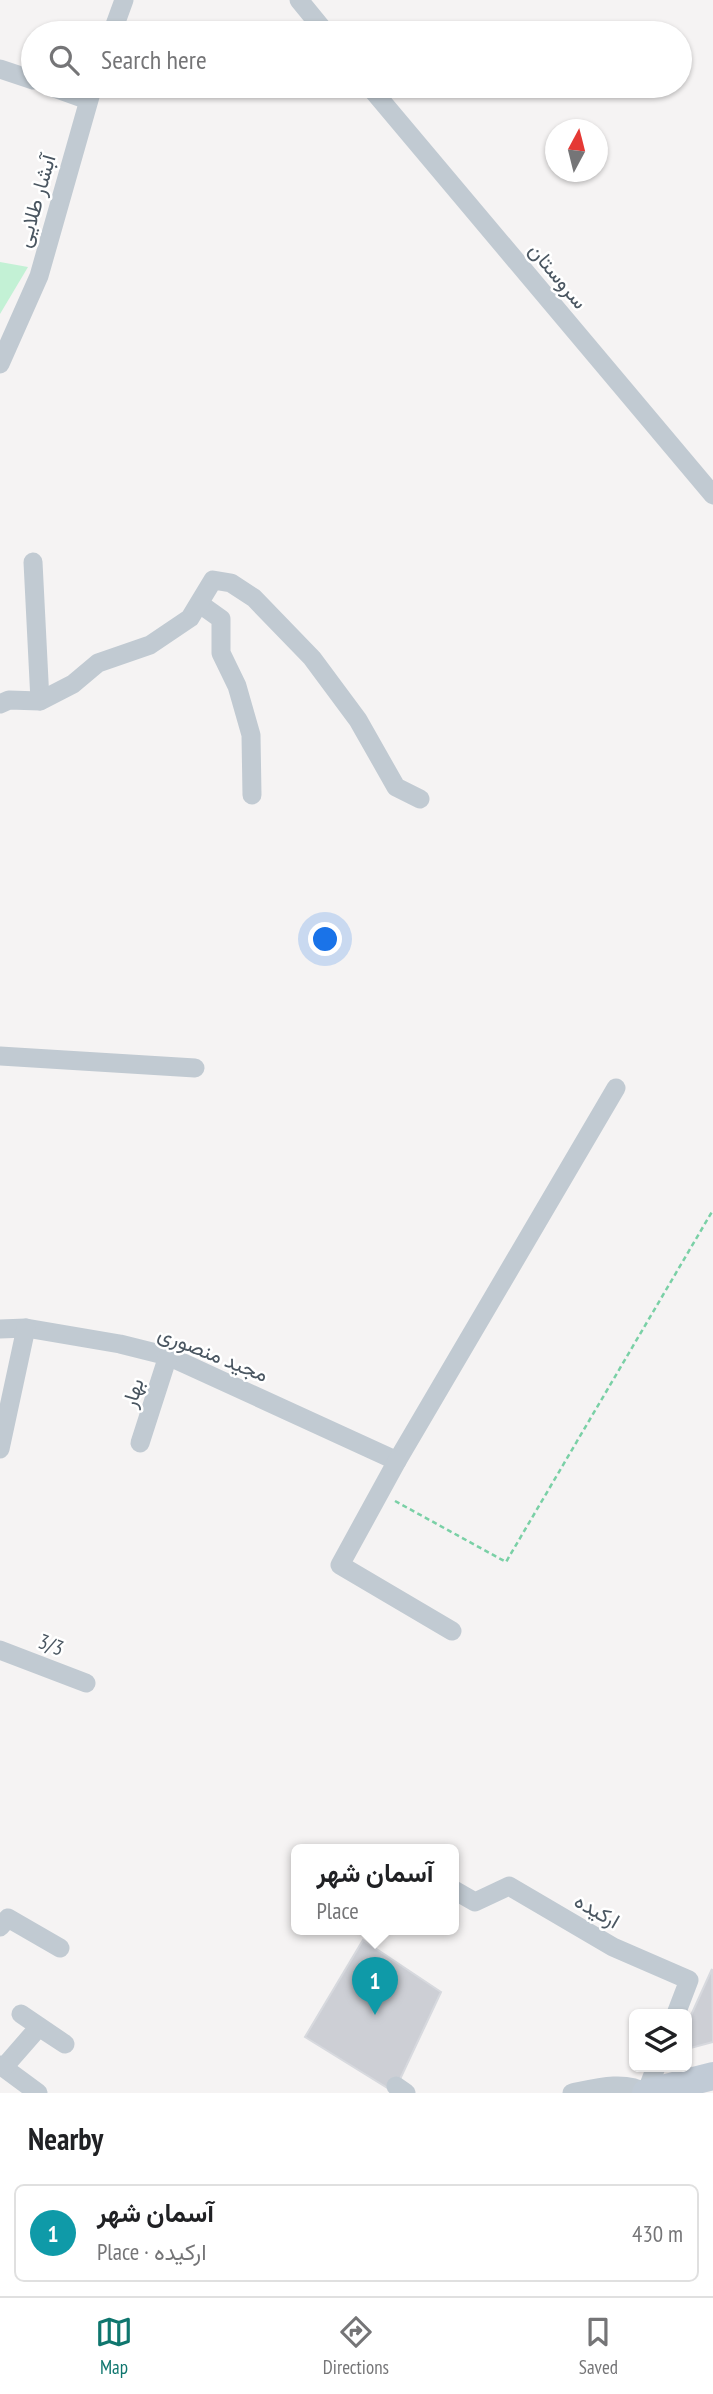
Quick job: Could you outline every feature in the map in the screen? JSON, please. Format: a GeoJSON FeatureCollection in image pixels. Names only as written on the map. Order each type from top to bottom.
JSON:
{"type":"FeatureCollection","features":[{"type":"Feature","properties":{"kind":"main road"},"geometry":{"type":"LineString","coordinates":[[646,2093],[713,2076]]}},
{"type":"Feature","properties":{"kind":"street"},"geometry":{"type":"LineString","coordinates":[[116,21],[124,0]]}},
{"type":"Feature","properties":{"kind":"street"},"geometry":{"type":"LineString","coordinates":[[299,0],[316,21]]}},
{"type":"Feature","properties":{"kind":"street"},"geometry":{"type":"LineString","coordinates":[[0,69],[21,76]]}},
{"type":"Feature","properties":{"kind":"street","name":"آبشار طلایی"},"geometry":{"type":"LineString","coordinates":[[0,364],[39,276],[90,98]]}},
{"type":"Feature","properties":{"kind":"street","name":"سروستان"},"geometry":{"type":"LineString","coordinates":[[379,98],[713,495]]}},
{"type":"Feature","properties":{"kind":"street"},"geometry":{"type":"LineString","coordinates":[[33,562],[40,701]]}},
{"type":"Feature","properties":{"kind":"street"},"geometry":{"type":"LineString","coordinates":[[0,704],[9,700],[40,701],[74,684],[98,663],[150,645],[190,618],[213,580],[232,583],[254,598],[320,669],[358,720],[396,787],[420,799]]}},
{"type":"Feature","properties":{"kind":"street"},"geometry":{"type":"LineString","coordinates":[[200,604],[221,619],[221,653],[237,686],[251,735],[252,795]]}},
{"type":"Feature","properties":{"kind":"street"},"geometry":{"type":"LineString","coordinates":[[0,1056],[195,1069]]}},
{"type":"Feature","properties":{"kind":"street"},"geometry":{"type":"LineString","coordinates":[[452,1631],[340,1565],[397,1461],[616,1088]]}},
{"type":"Feature","properties":{"kind":"street"},"geometry":{"type":"LineString","coordinates":[[0,1448],[26,1328]]}},
{"type":"Feature","properties":{"kind":"street","name":"مجید منصوری"},"geometry":{"type":"LineString","coordinates":[[0,1329],[26,1328],[120,1344],[168,1356],[397,1461]]}},
{"type":"Feature","properties":{"kind":"street","name":"بهار"},"geometry":{"type":"LineString","coordinates":[[140,1443],[168,1356]]}},
{"type":"Feature","properties":{"kind":"street","name":"3/3"},"geometry":{"type":"LineString","coordinates":[[0,1650],[86,1683]]}},
{"type":"Feature","properties":{"kind":"street","name":"ارکیده"},"geometry":{"type":"LineString","coordinates":[[459,1893],[475,1902],[509,1886],[613,1947],[689,1980],[678,2009]]}},
{"type":"Feature","properties":{"kind":"street"},"geometry":{"type":"LineString","coordinates":[[0,1927],[8,1918],[60,1948]]}},
{"type":"Feature","properties":{"kind":"street"},"geometry":{"type":"LineString","coordinates":[[21,2014],[65,2044],[39,2027],[2,2066],[38,2093]]}},
{"type":"Feature","properties":{"kind":"street"},"geometry":{"type":"LineString","coordinates":[[572,2093],[634,2085],[646,2093],[654,2072]]}},
{"type":"Feature","properties":{"kind":"path"},"geometry":{"type":"LineString","coordinates":[[380,1493],[506,1562],[713,1210]]}},
{"type":"Feature","properties":{"kind":"green space"},"geometry":{"type":"Polygon","coordinates":[[[0,262],[28,267],[0,314],[0,262]]]}},
{"type":"Feature","properties":{"kind":"building"},"geometry":{"type":"Polygon","coordinates":[[[363,1940],[441,1992],[394,2092],[305,2037],[363,1940]]]}},
{"type":"Feature","properties":{"kind":"building"},"geometry":{"type":"Polygon","coordinates":[[[712,1969],[713,2042],[692,2048],[692,2013],[712,1969]]]}},
{"type":"Feature","properties":{"kind":"place","name":"آسمان شهر"},"geometry":{"type":"Point","coordinates":[375,2015]}}]}
